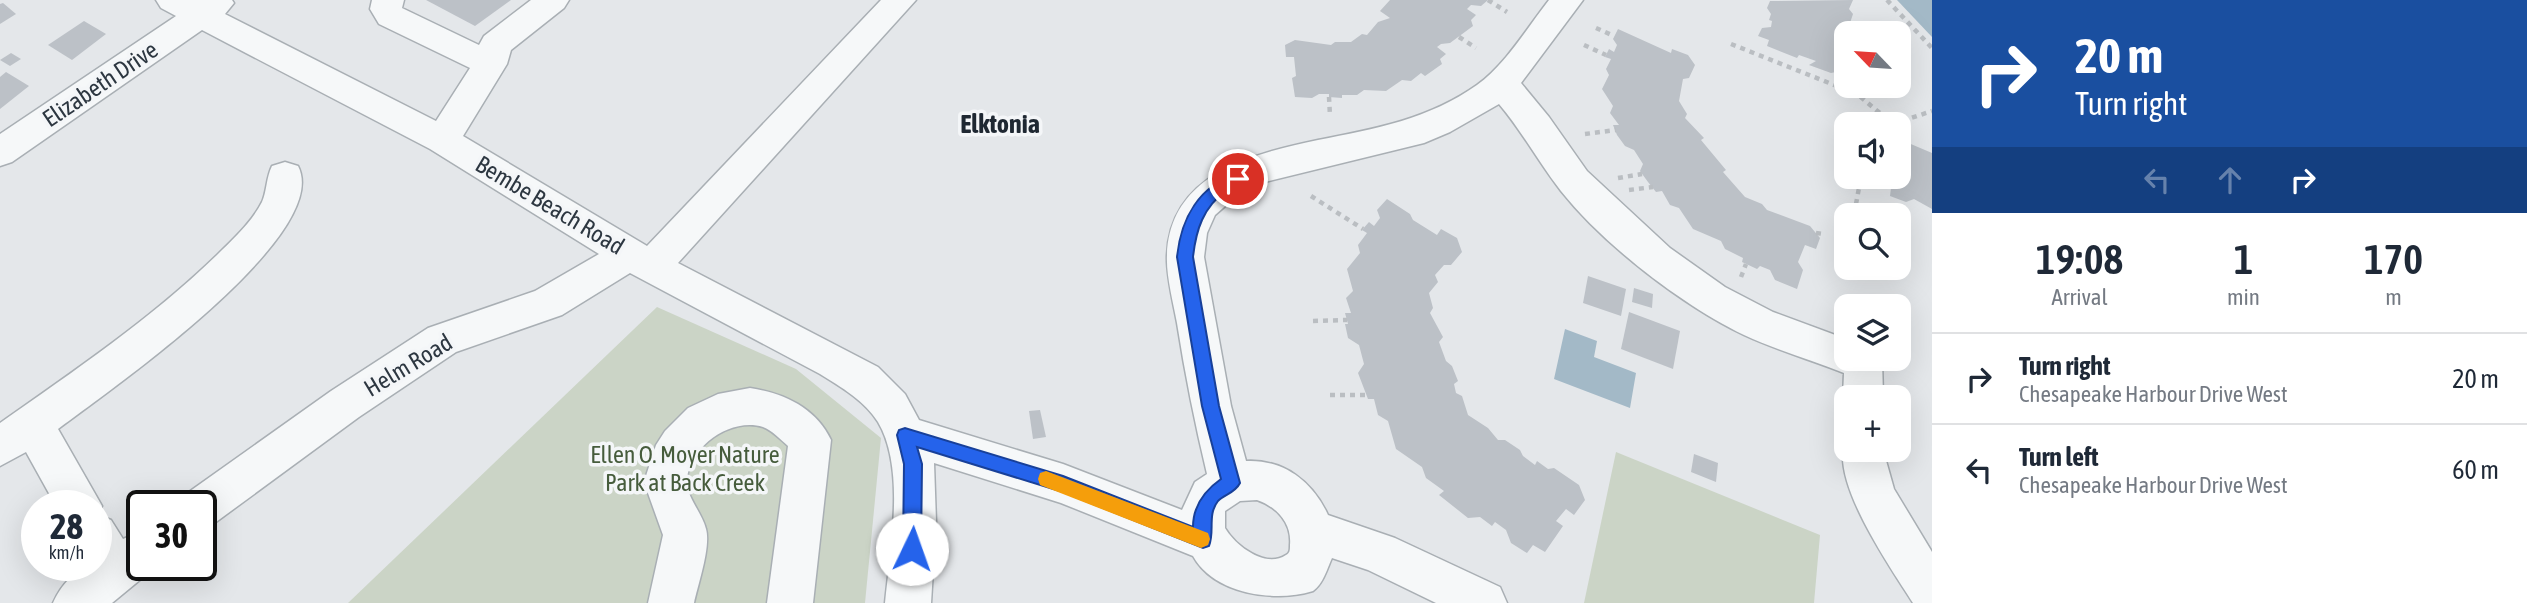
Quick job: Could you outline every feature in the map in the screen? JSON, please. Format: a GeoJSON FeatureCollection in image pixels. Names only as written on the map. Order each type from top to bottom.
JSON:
{"type":"FeatureCollection","features":[{"type":"Feature","properties":{"kind":"street"},"geometry":{"type":"LineString","coordinates":[[388,0],[386,9],[390,16],[490,64]]}},
{"type":"Feature","properties":{"kind":"street"},"geometry":{"type":"LineString","coordinates":[[442,140],[490,64],[496,44],[553,0]]}},
{"type":"Feature","properties":{"kind":"street","name":"Helm Road"},"geometry":{"type":"LineString","coordinates":[[217,496],[345,404],[442,340],[548,303],[641,260],[900,0]]}},
{"type":"Feature","properties":{"kind":"street"},"geometry":{"type":"LineString","coordinates":[[1231,483],[1211,406],[1185,257],[1187,235],[1200,209],[1223,185],[1253,172],[1397,139],[1436,124],[1502,83],[1567,0]]}},
{"type":"Feature","properties":{"kind":"street","name":"Bembe Beach Road"},"geometry":{"type":"LineString","coordinates":[[198,5],[442,140],[641,260],[864,380],[891,407],[905,435],[913,464],[914,511],[908,603]]}},
{"type":"Feature","properties":{"kind":"street","name":"Elizabeth Drive"},"geometry":{"type":"LineString","coordinates":[[0,152],[198,5]]}},
{"type":"Feature","properties":{"kind":"street"},"geometry":{"type":"LineString","coordinates":[[1502,83],[1537,126],[1574,181],[1657,259],[1711,298],[1759,324],[1834,352]]}},
{"type":"Feature","properties":{"kind":"street"},"geometry":{"type":"LineString","coordinates":[[66,490],[16,435],[147,339],[210,286],[247,248],[279,206],[285,176]]}},
{"type":"Feature","properties":{"kind":"street"},"geometry":{"type":"LineString","coordinates":[[671,603],[685,531],[671,504],[665,477],[680,442],[705,418],[733,409],[766,409],[792,422],[810,440],[790,603]]}},
{"type":"Feature","properties":{"kind":"street"},"geometry":{"type":"LineString","coordinates":[[905,435],[1063,484],[1203,539]]}},
{"type":"Feature","properties":{"kind":"street"},"geometry":{"type":"LineString","coordinates":[[1866,462],[1874,491],[1898,538],[1932,592]]}},
{"type":"Feature","properties":{"kind":"street"},"geometry":{"type":"LineString","coordinates":[[1257,480],[1283,489],[1303,508],[1313,533],[1312,553],[1304,570],[1288,582],[1268,587],[1247,585],[1227,574],[1211,558],[1203,539],[1202,516],[1212,495],[1231,483],[1257,480]]}},
{"type":"Feature","properties":{"kind":"street"},"geometry":{"type":"LineString","coordinates":[[1313,533],[1338,538],[1383,555],[1484,603]]}},
{"type":"Feature","properties":{"kind":"street"},"geometry":{"type":"LineString","coordinates":[[76,603],[118,552]]}},
{"type":"Feature","properties":{"kind":"path"},"geometry":{"type":"LineString","coordinates":[[1488,0],[1507,12]]}},
{"type":"Feature","properties":{"kind":"path"},"geometry":{"type":"LineString","coordinates":[[1886,0],[1932,48]]}},
{"type":"Feature","properties":{"kind":"path"},"geometry":{"type":"LineString","coordinates":[[1596,29],[1614,36]]}},
{"type":"Feature","properties":{"kind":"path"},"geometry":{"type":"LineString","coordinates":[[1459,37],[1476,48]]}},
{"type":"Feature","properties":{"kind":"path"},"geometry":{"type":"LineString","coordinates":[[1731,44],[1857,94],[1878,112]]}},
{"type":"Feature","properties":{"kind":"path"},"geometry":{"type":"LineString","coordinates":[[1584,45],[1606,55]]}},
{"type":"Feature","properties":{"kind":"path"},"geometry":{"type":"LineString","coordinates":[[1329,97],[1331,116]]}},
{"type":"Feature","properties":{"kind":"path"},"geometry":{"type":"LineString","coordinates":[[1911,118],[1932,111]]}},
{"type":"Feature","properties":{"kind":"path"},"geometry":{"type":"LineString","coordinates":[[1585,134],[1616,130]]}},
{"type":"Feature","properties":{"kind":"path"},"geometry":{"type":"LineString","coordinates":[[1617,178],[1642,174]]}},
{"type":"Feature","properties":{"kind":"path"},"geometry":{"type":"LineString","coordinates":[[1628,190],[1653,187]]}},
{"type":"Feature","properties":{"kind":"path"},"geometry":{"type":"LineString","coordinates":[[1311,196],[1363,229]]}},
{"type":"Feature","properties":{"kind":"path"},"geometry":{"type":"LineString","coordinates":[[1816,233],[1824,234]]}},
{"type":"Feature","properties":{"kind":"path"},"geometry":{"type":"LineString","coordinates":[[1741,278],[1746,264]]}},
{"type":"Feature","properties":{"kind":"path"},"geometry":{"type":"LineString","coordinates":[[1313,321],[1347,320]]}},
{"type":"Feature","properties":{"kind":"path"},"geometry":{"type":"LineString","coordinates":[[1330,395],[1367,394]]}},
{"type":"Feature","properties":{"kind":"green space","name":"Ellen O. Moyer Nature Park at Back Creek"},"geometry":{"type":"Polygon","coordinates":[[[657,307],[796,369],[881,438],[865,603],[348,603],[657,307]]]}},
{"type":"Feature","properties":{"kind":"green space"},"geometry":{"type":"Polygon","coordinates":[[[1616,452],[1820,535],[1814,603],[1584,603],[1616,452]]]}},
{"type":"Feature","properties":{"kind":"water"},"geometry":{"type":"Polygon","coordinates":[[[1897,0],[1932,0],[1932,37],[1897,0]]]}},
{"type":"Feature","properties":{"kind":"water"},"geometry":{"type":"Polygon","coordinates":[[[1565,329],[1597,341],[1594,357],[1636,373],[1630,408],[1554,379],[1565,329]]]}},
{"type":"Feature","properties":{"kind":"building"},"geometry":{"type":"Polygon","coordinates":[[[426,0],[511,0],[475,26],[426,0]]]}},
{"type":"Feature","properties":{"kind":"building"},"geometry":{"type":"Polygon","coordinates":[[[1390,0],[1488,0],[1481,6],[1471,5],[1467,9],[1476,15],[1471,20],[1473,26],[1450,43],[1437,47],[1446,54],[1440,59],[1442,64],[1425,76],[1421,73],[1411,81],[1402,80],[1386,91],[1364,90],[1357,95],[1342,95],[1342,98],[1329,97],[1329,94],[1319,94],[1312,98],[1295,97],[1292,78],[1296,76],[1294,57],[1286,57],[1285,45],[1295,40],[1331,45],[1335,42],[1351,42],[1362,34],[1367,35],[1378,22],[1390,18],[1380,11],[1390,0]]]}},
{"type":"Feature","properties":{"kind":"building"},"geometry":{"type":"Polygon","coordinates":[[[1853,0],[1849,9],[1853,14],[1851,21],[1834,21],[1834,72],[1809,65],[1816,61],[1799,55],[1797,58],[1767,46],[1769,40],[1758,36],[1762,28],[1771,27],[1771,14],[1767,8],[1770,1],[1853,0]]]}},
{"type":"Feature","properties":{"kind":"building"},"geometry":{"type":"Polygon","coordinates":[[[3,3],[16,14],[0,24],[0,4],[3,3]]]}},
{"type":"Feature","properties":{"kind":"building"},"geometry":{"type":"Polygon","coordinates":[[[84,21],[106,34],[72,60],[48,45],[84,21]]]}},
{"type":"Feature","properties":{"kind":"building"},"geometry":{"type":"Polygon","coordinates":[[[1618,29],[1671,53],[1672,49],[1688,55],[1695,65],[1689,78],[1683,79],[1679,101],[1687,114],[1685,118],[1704,138],[1701,140],[1726,170],[1723,172],[1745,197],[1762,204],[1767,210],[1810,226],[1820,238],[1816,249],[1805,245],[1798,262],[1803,270],[1797,289],[1775,280],[1770,270],[1760,266],[1757,269],[1742,262],[1743,258],[1725,249],[1721,241],[1693,229],[1679,208],[1670,205],[1662,191],[1656,192],[1640,171],[1643,164],[1634,150],[1625,146],[1617,135],[1613,125],[1619,125],[1610,113],[1613,106],[1602,89],[1609,75],[1606,69],[1611,59],[1605,57],[1609,49],[1614,52],[1617,45],[1613,39],[1618,29]]]}},
{"type":"Feature","properties":{"kind":"building"},"geometry":{"type":"Polygon","coordinates":[[[11,53],[21,59],[10,66],[0,60],[11,53]]]}},
{"type":"Feature","properties":{"kind":"building"},"geometry":{"type":"Polygon","coordinates":[[[6,72],[29,86],[0,109],[0,77],[6,72]]]}},
{"type":"Feature","properties":{"kind":"building"},"geometry":{"type":"Polygon","coordinates":[[[1911,144],[1932,153],[1932,209],[1914,199],[1906,202],[1890,196],[1891,189],[1911,189],[1911,144]]]}},
{"type":"Feature","properties":{"kind":"building"},"geometry":{"type":"Polygon","coordinates":[[[1387,199],[1437,235],[1441,229],[1457,238],[1462,252],[1451,265],[1444,265],[1435,275],[1438,282],[1429,293],[1433,308],[1430,313],[1443,337],[1439,342],[1458,381],[1454,384],[1456,393],[1462,396],[1468,415],[1488,428],[1498,440],[1505,440],[1520,450],[1523,456],[1535,465],[1537,461],[1548,469],[1554,468],[1579,485],[1585,500],[1574,515],[1566,509],[1556,521],[1563,526],[1545,552],[1533,545],[1527,553],[1511,543],[1506,530],[1495,522],[1492,526],[1480,517],[1468,518],[1439,495],[1444,491],[1426,478],[1422,467],[1396,449],[1388,421],[1378,415],[1374,399],[1368,399],[1358,373],[1364,364],[1359,345],[1348,338],[1345,324],[1348,324],[1345,313],[1351,313],[1346,298],[1353,291],[1347,269],[1360,253],[1358,245],[1367,233],[1362,230],[1369,222],[1374,226],[1380,218],[1377,210],[1387,199]]]}},
{"type":"Feature","properties":{"kind":"building"},"geometry":{"type":"Polygon","coordinates":[[[1588,276],[1626,289],[1621,316],[1583,303],[1588,276]]]}},
{"type":"Feature","properties":{"kind":"building"},"geometry":{"type":"Polygon","coordinates":[[[1634,288],[1653,294],[1652,308],[1632,302],[1634,288]]]}},
{"type":"Feature","properties":{"kind":"building"},"geometry":{"type":"Polygon","coordinates":[[[1629,312],[1680,331],[1673,369],[1621,349],[1629,312]]]}},
{"type":"Feature","properties":{"kind":"building"},"geometry":{"type":"Polygon","coordinates":[[[1040,410],[1046,437],[1033,439],[1029,411],[1040,410]]]}},
{"type":"Feature","properties":{"kind":"building"},"geometry":{"type":"Polygon","coordinates":[[[1694,454],[1718,463],[1716,482],[1691,472],[1694,454]]]}},
{"type":"Feature","properties":{"kind":"slow traffic"},"geometry":{"type":"LineString","coordinates":[[1046,479],[1201,539]]}},
{"type":"Feature","properties":{"kind":"district","name":"Elktonia"},"geometry":{"type":"Point","coordinates":[1000,124]}},
{"type":"Feature","properties":{"kind":"route"},"geometry":{"type":"LineString","coordinates":[[912,549],[913,464],[905,435],[1063,484],[1203,539],[1202,516],[1212,495],[1231,483],[1211,406],[1185,257],[1187,235],[1193,219],[1206,200],[1223,185],[1238,179]]}}]}
